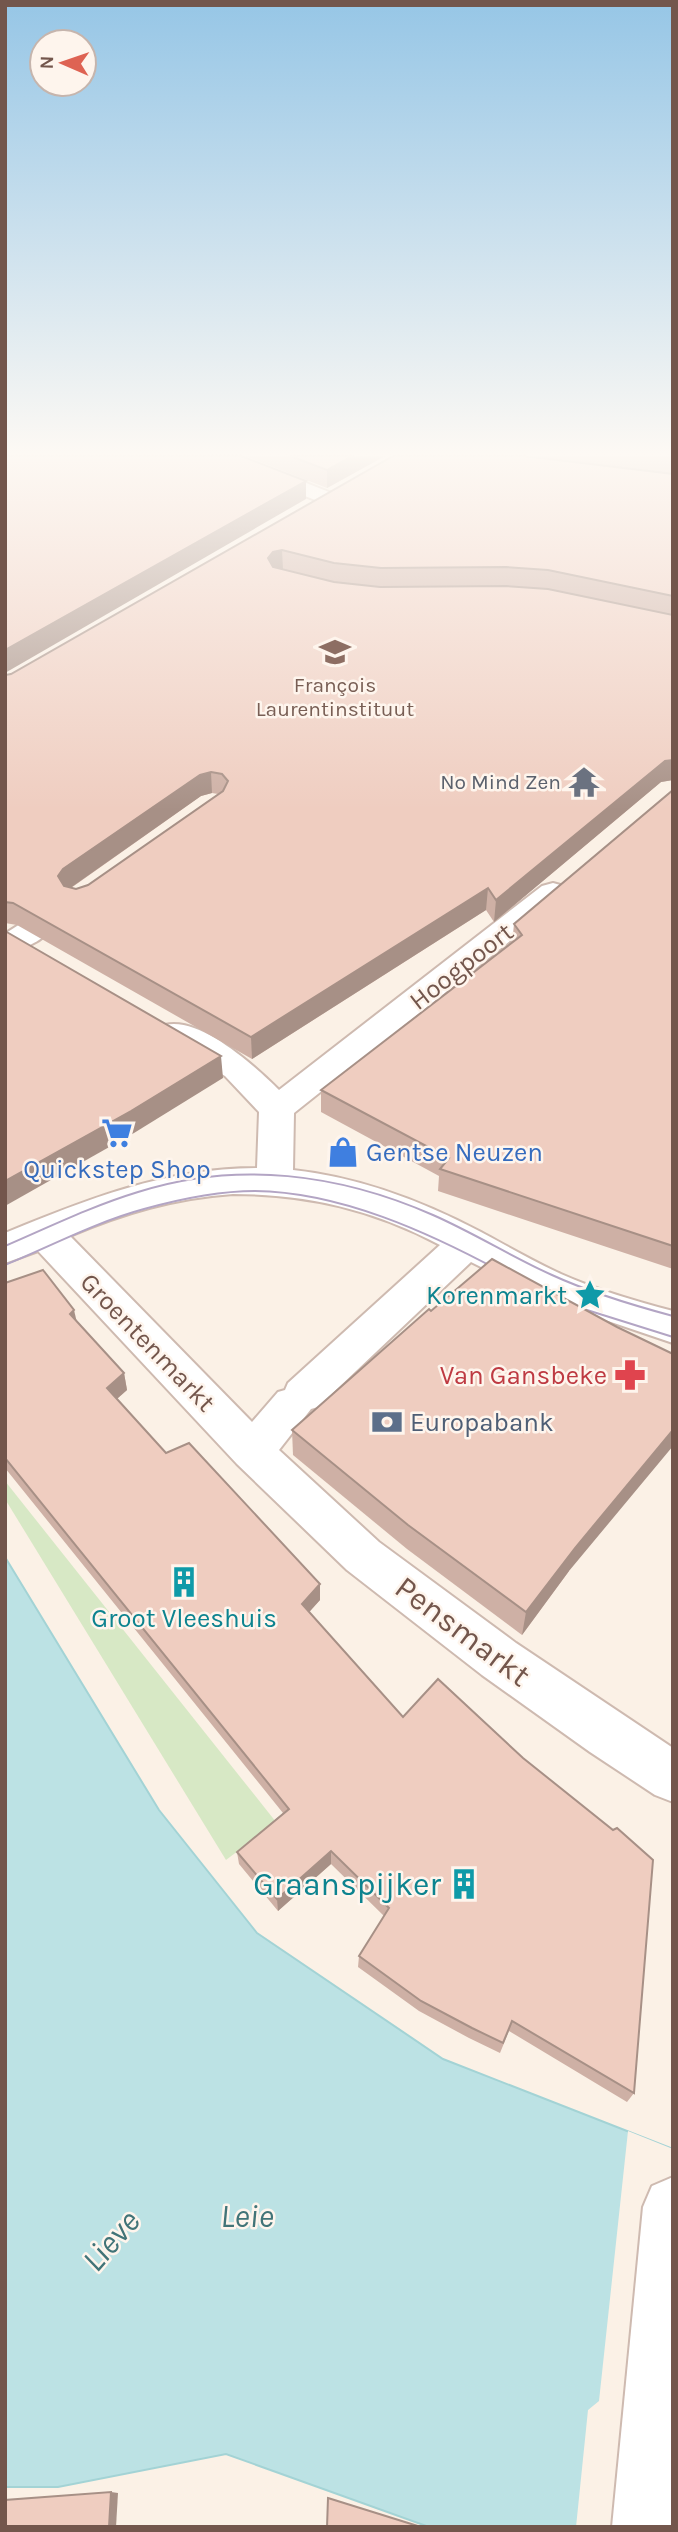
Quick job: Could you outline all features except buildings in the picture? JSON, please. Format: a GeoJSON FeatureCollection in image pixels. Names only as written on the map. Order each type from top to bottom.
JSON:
{"type":"FeatureCollection","features":[{"type":"Feature","properties":{"kind":"street","name":"Hoogpoort"},"geometry":{"type":"LineString","coordinates":[[276,1109],[505,932],[579,869]]}},
{"type":"Feature","properties":{"kind":"street"},"geometry":{"type":"LineString","coordinates":[[156,1021],[237,1068],[276,1109],[275,1180]]}},
{"type":"Feature","properties":{"kind":"street"},"geometry":{"type":"LineString","coordinates":[[5,1249],[140,1195],[185,1187],[275,1180],[331,1189],[391,1206],[545,1283],[606,1308],[673,1327]]}},
{"type":"Feature","properties":{"kind":"street","name":"Groentenmarkt"},"geometry":{"type":"LineString","coordinates":[[44,1233],[260,1459]]}},
{"type":"Feature","properties":{"kind":"street"},"geometry":{"type":"LineString","coordinates":[[260,1459],[298,1400],[480,1249]]}},
{"type":"Feature","properties":{"kind":"street","name":"Pensmarkt"},"geometry":{"type":"LineString","coordinates":[[260,1459],[363,1556],[510,1667],[607,1735],[673,1777]]}},
{"type":"Feature","properties":{"kind":"street"},"geometry":{"type":"LineString","coordinates":[[646,2527],[673,2207]]}},
{"type":"Feature","properties":{"kind":"green space"},"geometry":{"type":"Polygon","coordinates":[[[5,1481],[276,1822],[226,1860],[5,1499],[5,1481]]]}},
{"type":"Feature","properties":{"kind":"water","name":"Leie"},"geometry":{"type":"Polygon","coordinates":[[[5,1557],[159,1810],[257,1933],[443,2059],[673,2149],[673,2527],[429,2527],[226,2454],[58,2487],[5,2487],[5,1557]]]}},
{"type":"Feature","properties":{"kind":"pier"},"geometry":{"type":"Polygon","coordinates":[[[628,2131],[673,2149],[673,2527],[576,2527],[588,2410],[599,2401],[628,2131]]]}},
{"type":"Feature","properties":{"kind":"tram line"},"geometry":{"type":"LineString","coordinates":[[5,1246],[104,1204],[175,1182],[250,1174],[288,1176],[325,1181],[398,1201],[448,1222],[567,1281],[673,1316]]}},
{"type":"Feature","properties":{"kind":"tram line"},"geometry":{"type":"LineString","coordinates":[[5,1265],[126,1214],[199,1196],[255,1191],[319,1198],[383,1217],[414,1229],[502,1272]]}},
{"type":"Feature","properties":{"kind":"tram line"},"geometry":{"type":"LineString","coordinates":[[571,1305],[673,1337]]}},
{"type":"Feature","properties":{"kind":"place","name":"François Laurentinstituut"},"geometry":{"type":"Point","coordinates":[335,652]}},
{"type":"Feature","properties":{"kind":"place","name":"No Mind Zen"},"geometry":{"type":"Point","coordinates":[584,782]}},
{"type":"Feature","properties":{"kind":"place","name":"Quickstep Shop"},"geometry":{"type":"Point","coordinates":[117,1133]}},
{"type":"Feature","properties":{"kind":"place","name":"Gentse Neuzen"},"geometry":{"type":"Point","coordinates":[343,1152]}},
{"type":"Feature","properties":{"kind":"place","name":"Korenmarkt"},"geometry":{"type":"Point","coordinates":[590,1295]}},
{"type":"Feature","properties":{"kind":"place","name":"Van Gansbeke"},"geometry":{"type":"Point","coordinates":[630,1375]}},
{"type":"Feature","properties":{"kind":"place","name":"Europabank"},"geometry":{"type":"Point","coordinates":[387,1422]}},
{"type":"Feature","properties":{"kind":"place","name":"Groot Vleeshuis"},"geometry":{"type":"Point","coordinates":[184,1582]}},
{"type":"Feature","properties":{"kind":"place","name":"Graanspijker"},"geometry":{"type":"Point","coordinates":[464,1884]}},
{"type":"Feature","properties":{"kind":"water label","name":"Lieve"},"geometry":{"type":"Point","coordinates":[110,2240]}}]}
